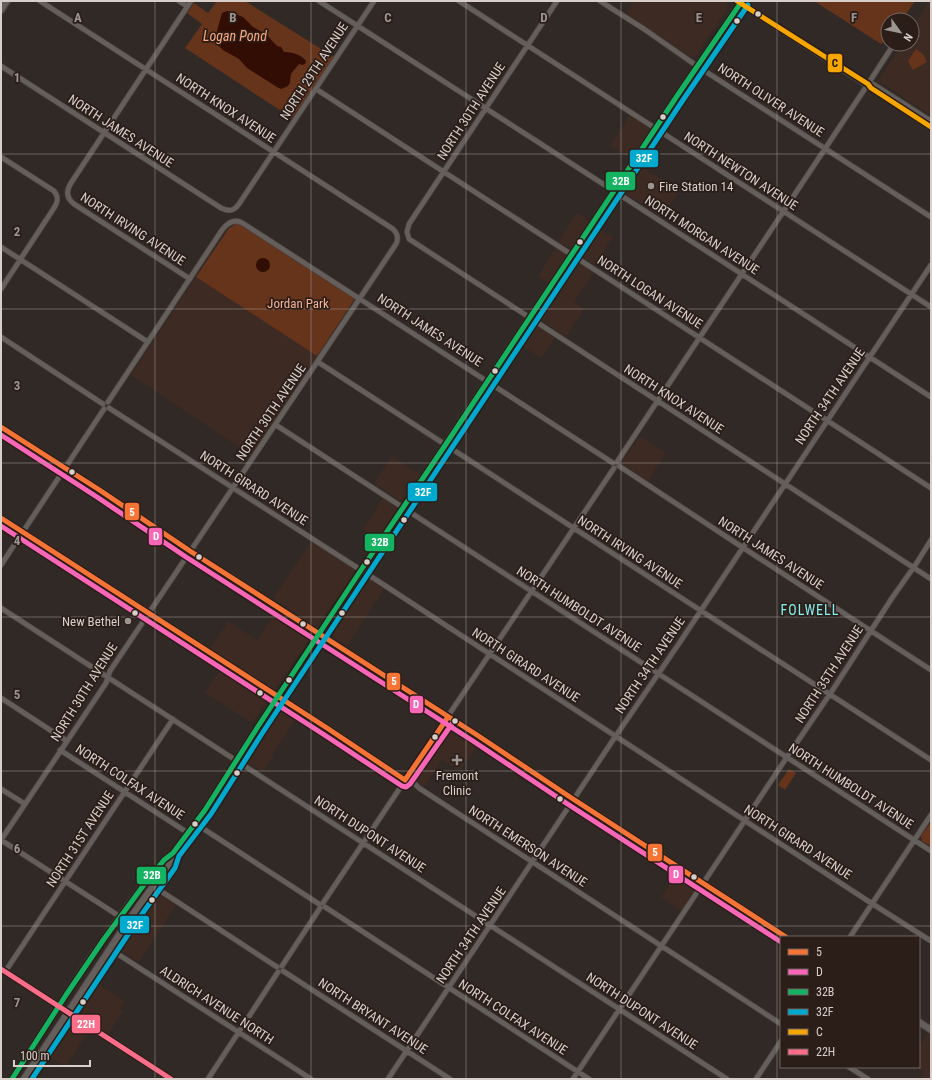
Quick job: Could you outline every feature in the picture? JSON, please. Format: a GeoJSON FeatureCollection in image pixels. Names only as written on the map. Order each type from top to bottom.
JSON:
{"type":"FeatureCollection","features":[{"type":"Feature","properties":{"kind":"main road"},"geometry":{"type":"LineString","coordinates":[[12,1079],[119,916],[164,860],[173,853],[196,824],[236,760],[361,570],[404,508],[740,2],[868,84],[871,88],[931,127]]}},
{"type":"Feature","properties":{"kind":"main road"},"geometry":{"type":"LineString","coordinates":[[868,84],[873,85],[931,122]]}},
{"type":"Feature","properties":{"kind":"main road"},"geometry":{"type":"LineString","coordinates":[[24,1079],[110,948],[169,864],[173,853]]}},
{"type":"Feature","properties":{"kind":"street"},"geometry":{"type":"LineString","coordinates":[[1,10],[7,1]]}},
{"type":"Feature","properties":{"kind":"street","name":"NORTH KNOX AVENUE"},"geometry":{"type":"LineString","coordinates":[[40,1],[392,229],[397,236]]}},
{"type":"Feature","properties":{"kind":"street"},"geometry":{"type":"LineString","coordinates":[[179,1],[187,6]]}},
{"type":"Feature","properties":{"kind":"street"},"geometry":{"type":"LineString","coordinates":[[104,133],[191,1]]}},
{"type":"Feature","properties":{"kind":"street","name":"NORTH MORGAN AVENUE"},"geometry":{"type":"LineString","coordinates":[[319,1],[931,398]]}},
{"type":"Feature","properties":{"kind":"street","name":"NORTH 29TH AVENUE"},"geometry":{"type":"LineString","coordinates":[[231,211],[239,204],[374,1]]}},
{"type":"Feature","properties":{"kind":"street","name":"NORTH NEWTON AVENUE"},"geometry":{"type":"LineString","coordinates":[[459,1],[931,307]]}},
{"type":"Feature","properties":{"kind":"street","name":"NORTH 30TH AVENUE"},"geometry":{"type":"LineString","coordinates":[[407,234],[409,224],[557,1]]}},
{"type":"Feature","properties":{"kind":"street","name":"NORTH OLIVER AVENUE"},"geometry":{"type":"LineString","coordinates":[[600,1],[697,66],[931,216]]}},
{"type":"Feature","properties":{"kind":"street"},"geometry":{"type":"LineString","coordinates":[[208,1079],[889,52]]}},
{"type":"Feature","properties":{"kind":"street","name":"NORTH JAMES AVENUE"},"geometry":{"type":"LineString","coordinates":[[1,66],[221,208],[231,211]]}},
{"type":"Feature","properties":{"kind":"street","name":"NORTH LOGAN AVENUE"},"geometry":{"type":"LineString","coordinates":[[316,89],[931,488]]}},
{"type":"Feature","properties":{"kind":"street","name":"NORTH IRVING AVENUE"},"geometry":{"type":"LineString","coordinates":[[104,133],[67,190],[69,200],[190,279]]}},
{"type":"Feature","properties":{"kind":"street"},"geometry":{"type":"LineString","coordinates":[[1,157],[54,191],[58,197],[54,208],[1,289]]}},
{"type":"Feature","properties":{"kind":"street","name":"NORTH JAMES AVENUE"},"geometry":{"type":"LineString","coordinates":[[190,279],[222,230],[233,221],[238,221],[244,224],[616,464],[931,670]]}},
{"type":"Feature","properties":{"kind":"street","name":"NORTH KNOX AVENUE"},"geometry":{"type":"LineString","coordinates":[[407,234],[412,242],[931,579]]}},
{"type":"Feature","properties":{"kind":"street","name":"NORTH 30TH AVENUE"},"geometry":{"type":"LineString","coordinates":[[1,840],[106,682],[110,671],[396,244],[397,236]]}},
{"type":"Feature","properties":{"kind":"street"},"geometry":{"type":"LineString","coordinates":[[1,247],[148,342]]}},
{"type":"Feature","properties":{"kind":"street","name":"NORTH 34TH AVENUE"},"geometry":{"type":"LineString","coordinates":[[388,1079],[931,265]]}},
{"type":"Feature","properties":{"kind":"street"},"geometry":{"type":"LineString","coordinates":[[1,564],[190,279]]}},
{"type":"Feature","properties":{"kind":"street","name":"NORTH GIRARD AVENUE"},"geometry":{"type":"LineString","coordinates":[[1,337],[931,940]]}},
{"type":"Feature","properties":{"kind":"street","name":"NORTH IRVING AVENUE"},"geometry":{"type":"LineString","coordinates":[[318,362],[931,760]]}},
{"type":"Feature","properties":{"kind":"street","name":"NORTH HUMBOLDT AVENUE"},"geometry":{"type":"LineString","coordinates":[[276,425],[931,851]]}},
{"type":"Feature","properties":{"kind":"street"},"geometry":{"type":"LineString","coordinates":[[1,427],[784,936]]}},
{"type":"Feature","properties":{"kind":"street","name":"NORTH EMERSON AVENUE"},"geometry":{"type":"LineString","coordinates":[[1,518],[278,696],[405,780],[413,782],[419,788],[780,1023]]}},
{"type":"Feature","properties":{"kind":"street","name":"NORTH 35TH AVENUE"},"geometry":{"type":"LineString","coordinates":[[573,1079],[931,540]]}},
{"type":"Feature","properties":{"kind":"street","name":"NORTH DUPONT AVENUE"},"geometry":{"type":"LineString","coordinates":[[1,608],[727,1079]]}},
{"type":"Feature","properties":{"kind":"street","name":"NORTH COLFAX AVENUE"},"geometry":{"type":"LineString","coordinates":[[1,698],[67,741]]}},
{"type":"Feature","properties":{"kind":"street","name":"NORTH 31ST AVENUE"},"geometry":{"type":"LineString","coordinates":[[3,970],[65,882],[173,719]]}},
{"type":"Feature","properties":{"kind":"street","name":"NORTH COLFAX AVENUE"},"geometry":{"type":"LineString","coordinates":[[60,750],[188,833]]}},
{"type":"Feature","properties":{"kind":"street"},"geometry":{"type":"LineString","coordinates":[[1,789],[25,804]]}},
{"type":"Feature","properties":{"kind":"street"},"geometry":{"type":"LineString","coordinates":[[851,936],[931,815]]}},
{"type":"Feature","properties":{"kind":"street","name":"NORTH COLFAX AVENUE"},"geometry":{"type":"LineString","coordinates":[[196,824],[589,1079]]}},
{"type":"Feature","properties":{"kind":"street"},"geometry":{"type":"LineString","coordinates":[[1,840],[119,916]]}},
{"type":"Feature","properties":{"kind":"street","name":"NORTH BRYANT AVENUE"},"geometry":{"type":"LineString","coordinates":[[153,886],[450,1079]]}},
{"type":"Feature","properties":{"kind":"street","name":"ALDRICH AVENUE NORTH"},"geometry":{"type":"LineString","coordinates":[[110,948],[311,1079]]}},
{"type":"Feature","properties":{"kind":"street"},"geometry":{"type":"LineString","coordinates":[[3,970],[171,1079]]}},
{"type":"Feature","properties":{"kind":"street"},"geometry":{"type":"LineString","coordinates":[[920,1023],[931,1030]]}},
{"type":"Feature","properties":{"kind":"street"},"geometry":{"type":"LineString","coordinates":[[756,1079],[780,1043]]}},
{"type":"Feature","properties":{"kind":"street"},"geometry":{"type":"LineString","coordinates":[[851,1068],[868,1079]]}},
{"type":"Feature","properties":{"kind":"shaded area"},"geometry":{"type":"Polygon","coordinates":[[[634,1],[723,1],[727,4],[727,9],[694,57],[690,56],[626,14],[634,1]]]}},
{"type":"Feature","properties":{"kind":"shaded area"},"geometry":{"type":"Polygon","coordinates":[[[929,1],[931,1],[931,115],[878,81],[897,52],[920,52],[920,15],[929,1]]]}},
{"type":"Feature","properties":{"kind":"shaded area"},"geometry":{"type":"Polygon","coordinates":[[[630,115],[649,128],[649,131],[631,159],[610,146],[630,115]]]}},
{"type":"Feature","properties":{"kind":"shaded area"},"geometry":{"type":"Polygon","coordinates":[[[638,164],[679,191],[662,217],[621,191],[622,187],[638,164]]]}},
{"type":"Feature","properties":{"kind":"shaded area"},"geometry":{"type":"Polygon","coordinates":[[[577,213],[589,221],[572,246],[567,247],[558,241],[577,213]]]}},
{"type":"Feature","properties":{"kind":"shaded area"},"geometry":{"type":"Polygon","coordinates":[[[596,227],[613,237],[595,265],[582,257],[580,251],[596,227]]]}},
{"type":"Feature","properties":{"kind":"shaded area"},"geometry":{"type":"Polygon","coordinates":[[[556,248],[564,253],[565,258],[549,283],[538,276],[556,248]]]}},
{"type":"Feature","properties":{"kind":"shaded area"},"geometry":{"type":"Polygon","coordinates":[[[576,262],[594,272],[574,302],[584,309],[566,337],[537,317],[559,283],[576,262]]]}},
{"type":"Feature","properties":{"kind":"shaded area"},"geometry":{"type":"Polygon","coordinates":[[[196,277],[317,356],[251,455],[131,375],[196,277]]]}},
{"type":"Feature","properties":{"kind":"shaded area"},"geometry":{"type":"Polygon","coordinates":[[[533,324],[555,338],[541,358],[518,344],[533,324]]]}},
{"type":"Feature","properties":{"kind":"shaded area"},"geometry":{"type":"Polygon","coordinates":[[[640,436],[666,453],[648,481],[622,464],[640,436]]]}},
{"type":"Feature","properties":{"kind":"shaded area"},"geometry":{"type":"Polygon","coordinates":[[[392,456],[421,475],[402,500],[399,500],[374,483],[392,456]]]}},
{"type":"Feature","properties":{"kind":"shaded area"},"geometry":{"type":"Polygon","coordinates":[[[383,498],[395,506],[397,510],[378,539],[363,529],[383,498]]]}},
{"type":"Feature","properties":{"kind":"shaded area"},"geometry":{"type":"Polygon","coordinates":[[[311,542],[355,570],[354,575],[316,626],[273,598],[311,542]]]}},
{"type":"Feature","properties":{"kind":"shaded area"},"geometry":{"type":"Polygon","coordinates":[[[364,577],[384,589],[347,646],[329,634],[360,580],[364,577]]]}},
{"type":"Feature","properties":{"kind":"shaded area"},"geometry":{"type":"Polygon","coordinates":[[[277,610],[312,635],[275,689],[273,689],[210,649],[228,621],[257,640],[277,610]]]}},
{"type":"Feature","properties":{"kind":"shaded area"},"geometry":{"type":"Polygon","coordinates":[[[223,665],[269,694],[270,698],[252,723],[205,693],[223,665]]]}},
{"type":"Feature","properties":{"kind":"shaded area"},"geometry":{"type":"Polygon","coordinates":[[[281,703],[299,714],[272,755],[273,757],[263,772],[244,761],[244,758],[281,703]]]}},
{"type":"Feature","properties":{"kind":"shaded area"},"geometry":{"type":"Polygon","coordinates":[[[451,724],[479,742],[460,771],[442,760],[424,787],[413,780],[413,776],[447,726],[451,724]]]}},
{"type":"Feature","properties":{"kind":"shaded area"},"geometry":{"type":"Polygon","coordinates":[[[678,871],[695,881],[698,885],[682,911],[661,897],[678,871]]]}},
{"type":"Feature","properties":{"kind":"shaded area"},"geometry":{"type":"Polygon","coordinates":[[[154,893],[159,894],[176,905],[139,962],[119,950],[118,946],[154,893]]]}},
{"type":"Feature","properties":{"kind":"shaded area"},"geometry":{"type":"Polygon","coordinates":[[[95,982],[125,1001],[120,1009],[123,1011],[108,1034],[77,1011],[95,982]]]}},
{"type":"Feature","properties":{"kind":"shaded area"},"geometry":{"type":"Polygon","coordinates":[[[68,1021],[73,1021],[89,1030],[66,1067],[48,1056],[51,1052],[53,1043],[68,1021]]]}},
{"type":"Feature","properties":{"kind":"shaded area"},"geometry":{"type":"Polygon","coordinates":[[[928,1033],[931,1034],[931,1079],[920,1079],[924,1072],[918,1068],[920,1068],[920,1045],[928,1033]]]}},
{"type":"Feature","properties":{"kind":"green space"},"geometry":{"type":"Polygon","coordinates":[[[217,1],[245,1],[334,57],[292,118],[185,48],[202,24],[187,13],[194,3],[208,13],[217,1]]]}},
{"type":"Feature","properties":{"kind":"green space"},"geometry":{"type":"Polygon","coordinates":[[[814,1],[915,1],[907,12],[880,12],[880,43],[814,1]]]}},
{"type":"Feature","properties":{"kind":"green space"},"geometry":{"type":"Polygon","coordinates":[[[914,52],[920,52],[923,54],[927,62],[913,70],[908,61],[914,52]]]}},
{"type":"Feature","properties":{"kind":"green space","name":"Jordan Park"},"geometry":{"type":"Polygon","coordinates":[[[239,224],[339,289],[342,289],[353,296],[354,300],[317,356],[196,277],[229,228],[239,224]]]}},
{"type":"Feature","properties":{"kind":"green space"},"geometry":{"type":"Polygon","coordinates":[[[789,769],[796,773],[785,790],[778,785],[789,769]]]}},
{"type":"Feature","properties":{"kind":"green space"},"geometry":{"type":"Polygon","coordinates":[[[931,822],[931,846],[922,841],[921,836],[931,822]]]}},
{"type":"Feature","properties":{"kind":"water","name":"Logan Pond"},"geometry":{"type":"Polygon","coordinates":[[[227,11],[243,17],[253,27],[267,35],[277,46],[281,47],[284,52],[296,54],[306,61],[305,64],[299,64],[293,71],[289,85],[281,89],[277,87],[247,68],[239,59],[223,50],[217,44],[215,38],[222,13],[227,11]]]}},
{"type":"Feature","properties":{"kind":"water"},"geometry":{"type":"Polygon","coordinates":[[[260,258],[266,258],[270,262],[270,268],[266,272],[260,272],[256,268],[256,262],[260,258]]]}},
{"type":"Feature","properties":{"kind":"transit line","name":"C"},"geometry":{"type":"LineString","coordinates":[[737,1],[868,84],[871,88],[931,127]]}},
{"type":"Feature","properties":{"kind":"transit line","name":"32B"},"geometry":{"type":"LineString","coordinates":[[12,1079],[104,939],[143,886],[164,860],[173,853],[205,810],[361,570],[742,1]]}},
{"type":"Feature","properties":{"kind":"transit line","name":"32F"},"geometry":{"type":"LineString","coordinates":[[32,1079],[137,921],[175,868],[179,856],[211,814],[263,732],[683,100],[748,5]]}},
{"type":"Feature","properties":{"kind":"transit line","name":"5"},"geometry":{"type":"LineString","coordinates":[[1,427],[784,936]]}},
{"type":"Feature","properties":{"kind":"transit line","name":"D"},"geometry":{"type":"LineString","coordinates":[[1,435],[186,557],[473,741],[780,941]]}},
{"type":"Feature","properties":{"kind":"transit line","name":"5"},"geometry":{"type":"LineString","coordinates":[[1,518],[405,780]]}},
{"type":"Feature","properties":{"kind":"transit line","name":"D"},"geometry":{"type":"LineString","coordinates":[[1,526],[402,786],[406,787],[410,784],[454,721]]}},
{"type":"Feature","properties":{"kind":"transit line","name":"5"},"geometry":{"type":"LineString","coordinates":[[405,780],[448,717]]}},
{"type":"Feature","properties":{"kind":"transit line","name":"22H"},"geometry":{"type":"LineString","coordinates":[[1,969],[171,1079]]}},
{"type":"Feature","properties":{"kind":"place","name":"Fire Station 14"},"geometry":{"type":"Point","coordinates":[651,186]}},
{"type":"Feature","properties":{"kind":"place","name":"New Bethel"},"geometry":{"type":"Point","coordinates":[128,621]}},
{"type":"Feature","properties":{"kind":"place","name":"Fremont Clinic"},"geometry":{"type":"Point","coordinates":[457,760]}},
{"type":"Feature","properties":{"kind":"district","name":"FOLWELL"},"geometry":{"type":"Point","coordinates":[810,610]}}]}
